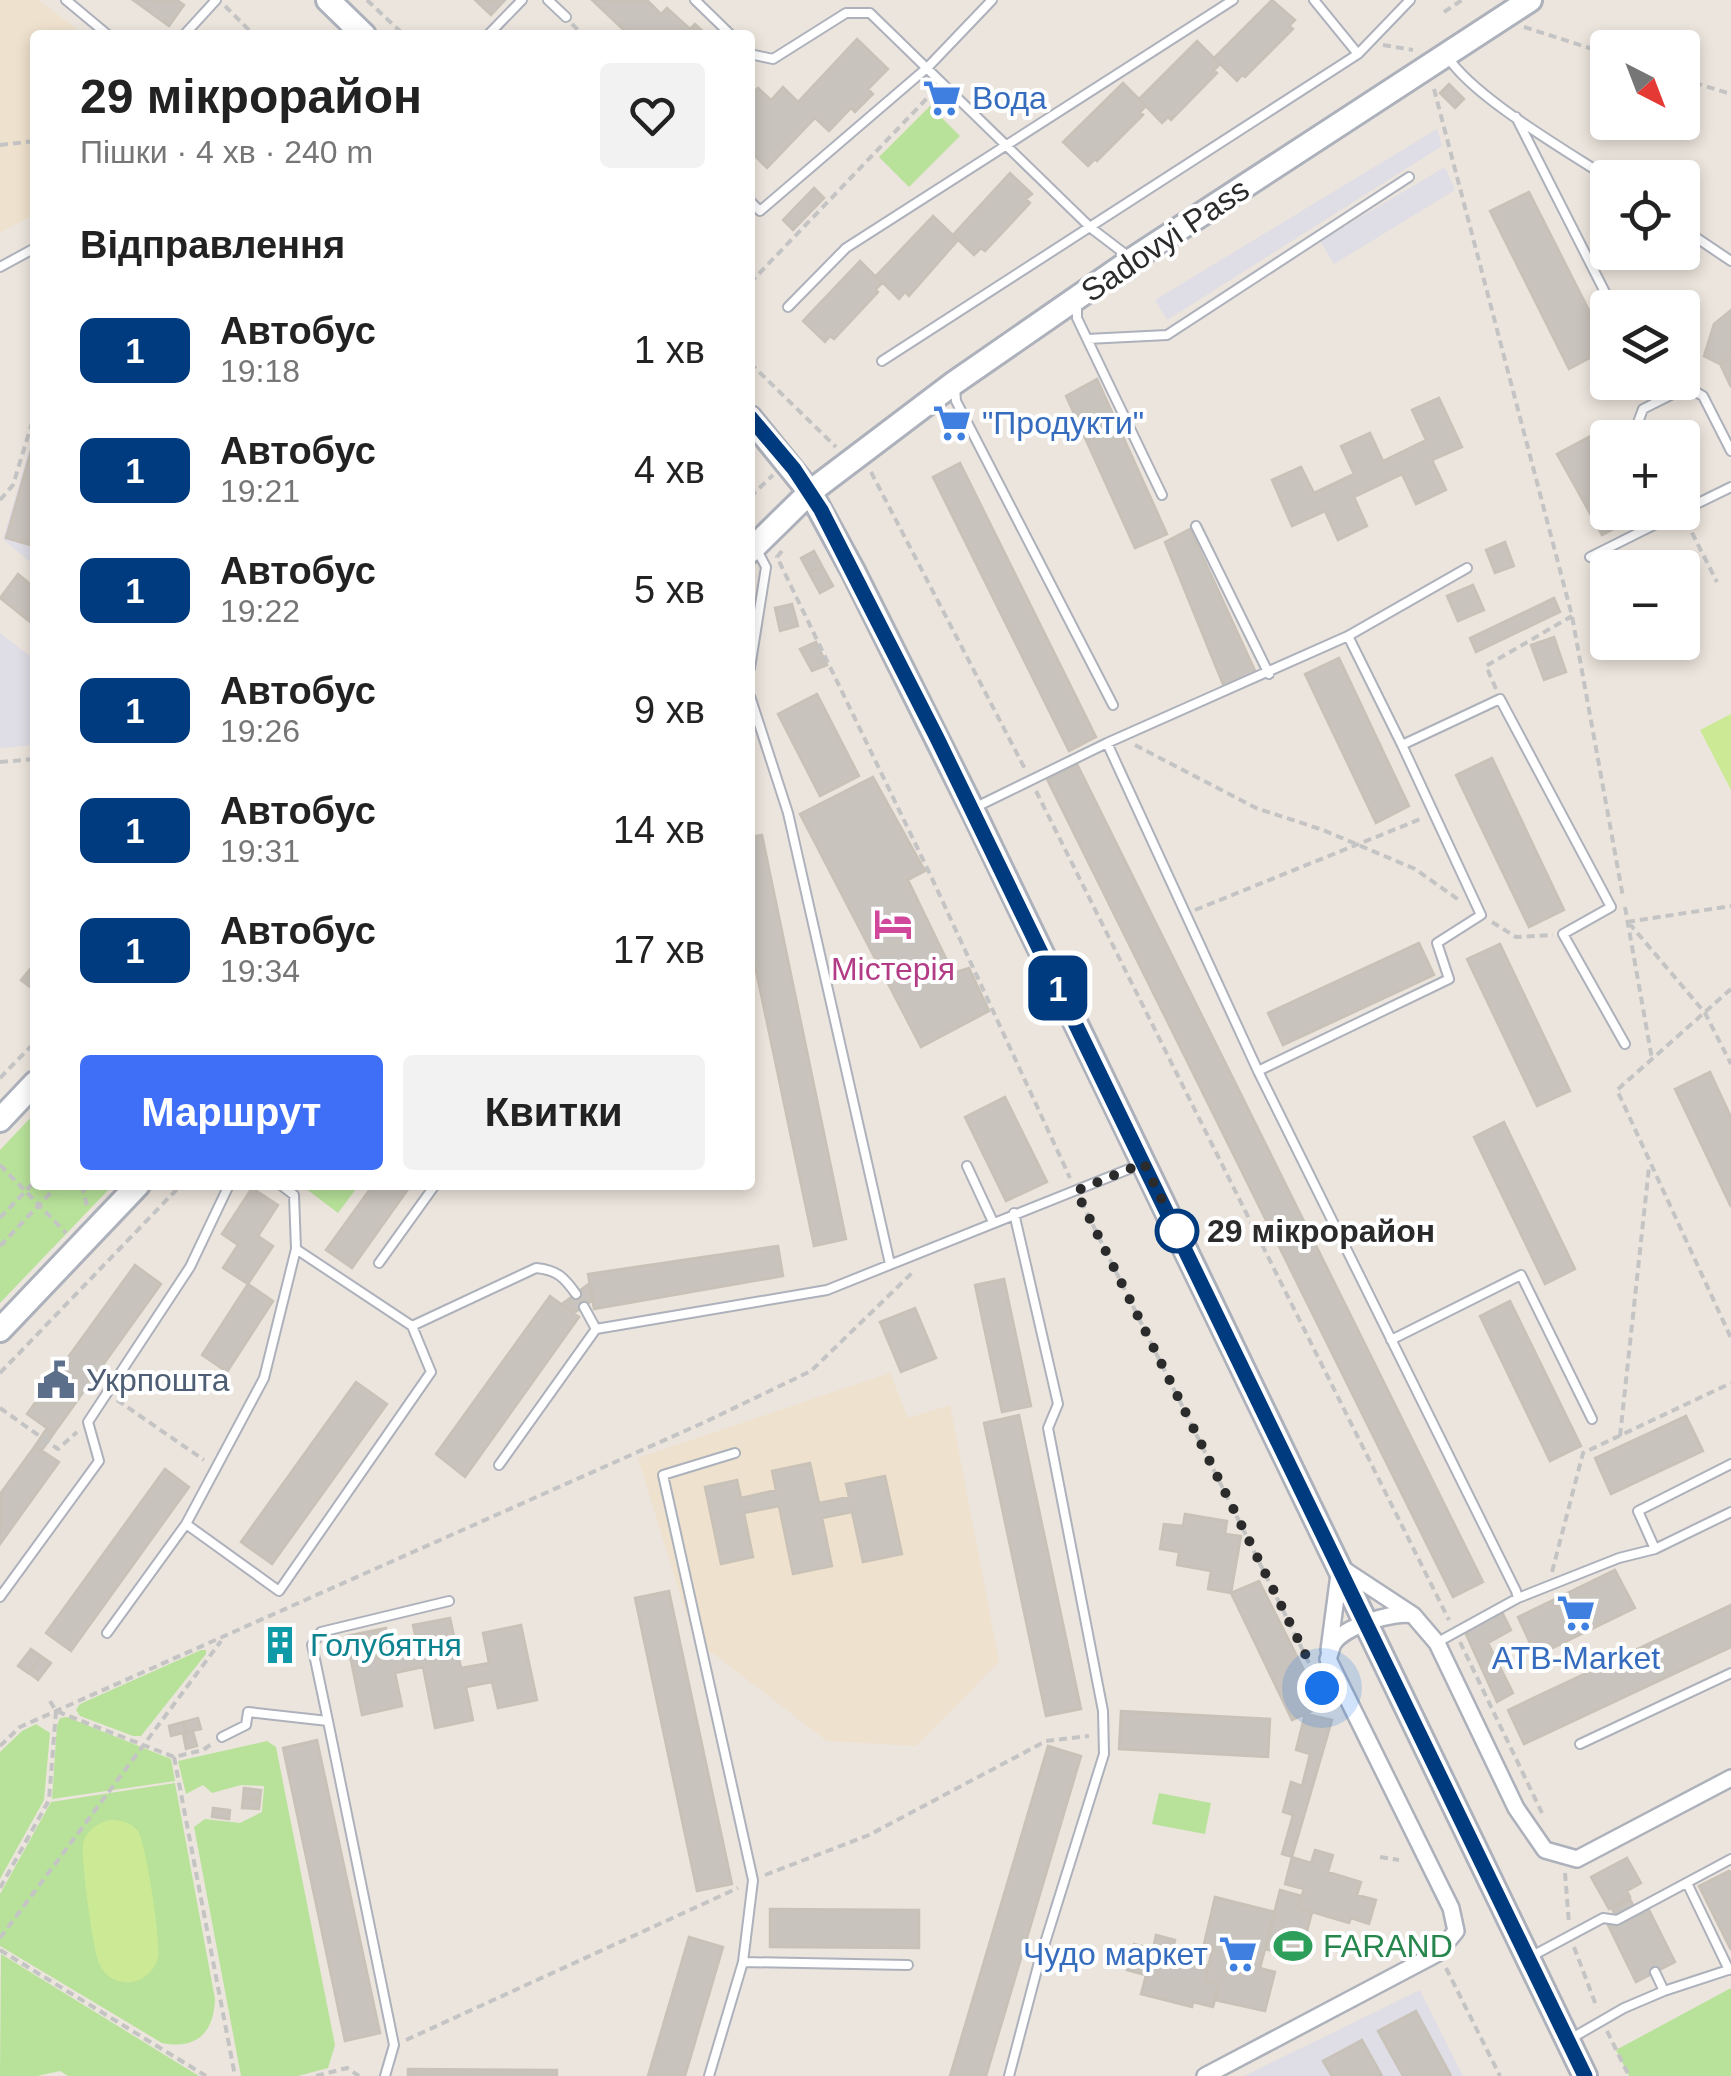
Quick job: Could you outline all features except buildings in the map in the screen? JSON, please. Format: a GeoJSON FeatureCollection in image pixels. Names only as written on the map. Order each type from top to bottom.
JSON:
{"type":"FeatureCollection","features":[{"type":"Feature","properties":{"kind":"main road"},"geometry":{"type":"LineString","coordinates":[[328,0],[359,30]]}},
{"type":"Feature","properties":{"kind":"main road","name":"Sadovyi Pass"},"geometry":{"type":"LineString","coordinates":[[755,545],[810,492],[954,382],[1530,0]]}},
{"type":"Feature","properties":{"kind":"main road"},"geometry":{"type":"LineString","coordinates":[[755,424],[810,492],[930,744],[972,809],[1585,2076]]}},
{"type":"Feature","properties":{"kind":"main road"},"geometry":{"type":"LineString","coordinates":[[0,1120],[30,1088]]}},
{"type":"Feature","properties":{"kind":"main road"},"geometry":{"type":"LineString","coordinates":[[0,1330],[133,1190]]}},
{"type":"Feature","properties":{"kind":"street"},"geometry":{"type":"LineString","coordinates":[[1205,2076],[1438,1952],[1456,1931],[1451,1908],[1328,1659],[1340,1566],[1414,1616],[1437,1643],[1516,1808],[1545,1850],[1577,1859],[1731,1778]]}},
{"type":"Feature","properties":{"kind":"street"},"geometry":{"type":"LineString","coordinates":[[1328,1659],[1332,1645],[1343,1633],[1392,1614],[1414,1616]]}},
{"type":"Feature","properties":{"kind":"lane"},"geometry":{"type":"LineString","coordinates":[[66,0],[102,30]]}},
{"type":"Feature","properties":{"kind":"lane"},"geometry":{"type":"LineString","coordinates":[[189,30],[218,0]]}},
{"type":"Feature","properties":{"kind":"lane"},"geometry":{"type":"LineString","coordinates":[[493,30],[522,0]]}},
{"type":"Feature","properties":{"kind":"lane"},"geometry":{"type":"LineString","coordinates":[[548,0],[566,17]]}},
{"type":"Feature","properties":{"kind":"lane"},"geometry":{"type":"LineString","coordinates":[[695,0],[726,30]]}},
{"type":"Feature","properties":{"kind":"lane"},"geometry":{"type":"LineString","coordinates":[[755,206],[760,211],[928,67],[992,0]]}},
{"type":"Feature","properties":{"kind":"lane"},"geometry":{"type":"LineString","coordinates":[[788,307],[846,248],[1234,0]]}},
{"type":"Feature","properties":{"kind":"lane"},"geometry":{"type":"LineString","coordinates":[[1314,0],[1358,54]]}},
{"type":"Feature","properties":{"kind":"lane"},"geometry":{"type":"LineString","coordinates":[[882,362],[1358,54],[1410,0]]}},
{"type":"Feature","properties":{"kind":"lane"},"geometry":{"type":"LineString","coordinates":[[755,55],[773,58],[846,13],[870,12],[1091,228],[1133,260]]}},
{"type":"Feature","properties":{"kind":"lane"},"geometry":{"type":"LineString","coordinates":[[1441,60],[1590,166]]}},
{"type":"Feature","properties":{"kind":"lane"},"geometry":{"type":"LineString","coordinates":[[1516,117],[1604,290]]}},
{"type":"Feature","properties":{"kind":"lane"},"geometry":{"type":"LineString","coordinates":[[1088,339],[1168,336],[1410,177]]}},
{"type":"Feature","properties":{"kind":"lane"},"geometry":{"type":"LineString","coordinates":[[1700,240],[1731,261]]}},
{"type":"Feature","properties":{"kind":"lane"},"geometry":{"type":"LineString","coordinates":[[0,267],[30,251]]}},
{"type":"Feature","properties":{"kind":"lane"},"geometry":{"type":"LineString","coordinates":[[1076,299],[1077,318],[1162,495]]}},
{"type":"Feature","properties":{"kind":"lane"},"geometry":{"type":"LineString","coordinates":[[954,382],[956,401],[1113,705]]}},
{"type":"Feature","properties":{"kind":"lane"},"geometry":{"type":"LineString","coordinates":[[1639,420],[1644,409],[1687,387],[1703,396],[1731,450]]}},
{"type":"Feature","properties":{"kind":"lane"},"geometry":{"type":"LineString","coordinates":[[1700,502],[1731,486]]}},
{"type":"Feature","properties":{"kind":"lane"},"geometry":{"type":"LineString","coordinates":[[1196,526],[1269,674]]}},
{"type":"Feature","properties":{"kind":"lane"},"geometry":{"type":"LineString","coordinates":[[1604,550],[1645,530]]}},
{"type":"Feature","properties":{"kind":"lane"},"geometry":{"type":"LineString","coordinates":[[755,552],[766,567],[755,636]]}},
{"type":"Feature","properties":{"kind":"lane"},"geometry":{"type":"LineString","coordinates":[[972,809],[1107,742],[1348,636],[1467,568]]}},
{"type":"Feature","properties":{"kind":"lane"},"geometry":{"type":"LineString","coordinates":[[1258,1071],[1450,979],[1437,943],[1482,915],[1348,636]]}},
{"type":"Feature","properties":{"kind":"lane"},"geometry":{"type":"LineString","coordinates":[[1402,745],[1500,698],[1611,907],[1563,934],[1624,1044]]}},
{"type":"Feature","properties":{"kind":"lane"},"geometry":{"type":"LineString","coordinates":[[755,711],[788,813],[890,1264]]}},
{"type":"Feature","properties":{"kind":"lane"},"geometry":{"type":"LineString","coordinates":[[1107,742],[1258,1071],[1518,1598]]}},
{"type":"Feature","properties":{"kind":"lane"},"geometry":{"type":"LineString","coordinates":[[499,1465],[596,1329],[827,1290],[1144,1163]]}},
{"type":"Feature","properties":{"kind":"lane"},"geometry":{"type":"LineString","coordinates":[[968,1166],[994,1222]]}},
{"type":"Feature","properties":{"kind":"lane"},"geometry":{"type":"LineString","coordinates":[[0,1597],[99,1460],[88,1422],[190,1267],[227,1190]]}},
{"type":"Feature","properties":{"kind":"lane"},"geometry":{"type":"LineString","coordinates":[[107,1634],[186,1524],[264,1378],[296,1249],[294,1195],[288,1190]]}},
{"type":"Feature","properties":{"kind":"lane"},"geometry":{"type":"LineString","coordinates":[[380,1264],[432,1190]]}},
{"type":"Feature","properties":{"kind":"lane"},"geometry":{"type":"LineString","coordinates":[[1009,2076],[1039,1962],[1104,1754],[1104,1711],[1048,1428],[1058,1404],[1014,1214]]}},
{"type":"Feature","properties":{"kind":"lane"},"geometry":{"type":"LineString","coordinates":[[186,1524],[279,1590],[432,1372],[412,1326],[296,1249]]}},
{"type":"Feature","properties":{"kind":"lane"},"geometry":{"type":"LineString","coordinates":[[412,1326],[536,1268],[554,1270],[564,1276],[576,1294]]}},
{"type":"Feature","properties":{"kind":"lane"},"geometry":{"type":"LineString","coordinates":[[1391,1340],[1521,1275],[1592,1419]]}},
{"type":"Feature","properties":{"kind":"lane"},"geometry":{"type":"LineString","coordinates":[[584,1306],[596,1329]]}},
{"type":"Feature","properties":{"kind":"lane"},"geometry":{"type":"LineString","coordinates":[[709,2076],[743,1962],[753,1880],[664,1474],[735,1453]]}},
{"type":"Feature","properties":{"kind":"lane"},"geometry":{"type":"LineString","coordinates":[[1655,1550],[1638,1511],[1731,1464]]}},
{"type":"Feature","properties":{"kind":"lane"},"geometry":{"type":"LineString","coordinates":[[1437,1643],[1518,1598],[1620,1558],[1655,1550],[1731,1512]]}},
{"type":"Feature","properties":{"kind":"lane"},"geometry":{"type":"LineString","coordinates":[[385,2076],[394,2045],[312,1645],[321,1632],[449,1601]]}},
{"type":"Feature","properties":{"kind":"lane"},"geometry":{"type":"LineString","coordinates":[[1580,1744],[1731,1673]]}},
{"type":"Feature","properties":{"kind":"lane"},"geometry":{"type":"LineString","coordinates":[[222,1737],[246,1725],[248,1712],[328,1721]]}},
{"type":"Feature","properties":{"kind":"lane"},"geometry":{"type":"LineString","coordinates":[[1528,1958],[1604,1918],[1618,1920],[1731,1859]]}},
{"type":"Feature","properties":{"kind":"lane"},"geometry":{"type":"LineString","coordinates":[[1568,2040],[1664,1991],[1730,1969],[1686,1883]]}},
{"type":"Feature","properties":{"kind":"lane"},"geometry":{"type":"LineString","coordinates":[[743,1962],[908,1965]]}},
{"type":"Feature","properties":{"kind":"lane"},"geometry":{"type":"LineString","coordinates":[[1655,1972],[1664,1991]]}},
{"type":"Feature","properties":{"kind":"path"},"geometry":{"type":"LineString","coordinates":[[218,0],[249,30]]}},
{"type":"Feature","properties":{"kind":"path"},"geometry":{"type":"LineString","coordinates":[[367,0],[399,30]]}},
{"type":"Feature","properties":{"kind":"path"},"geometry":{"type":"LineString","coordinates":[[1444,12],[1462,0]]}},
{"type":"Feature","properties":{"kind":"path"},"geometry":{"type":"LineString","coordinates":[[1524,27],[1590,48]]}},
{"type":"Feature","properties":{"kind":"path"},"geometry":{"type":"LineString","coordinates":[[1369,42],[1441,60],[1433,87],[1572,616],[1652,1059]]}},
{"type":"Feature","properties":{"kind":"path"},"geometry":{"type":"LineString","coordinates":[[755,278],[943,82]]}},
{"type":"Feature","properties":{"kind":"path"},"geometry":{"type":"LineString","coordinates":[[1700,84],[1731,94]]}},
{"type":"Feature","properties":{"kind":"path"},"geometry":{"type":"LineString","coordinates":[[0,145],[30,141]]}},
{"type":"Feature","properties":{"kind":"path"},"geometry":{"type":"LineString","coordinates":[[755,368],[844,455]]}},
{"type":"Feature","properties":{"kind":"path"},"geometry":{"type":"LineString","coordinates":[[0,500],[13,485],[30,429]]}},
{"type":"Feature","properties":{"kind":"path"},"geometry":{"type":"LineString","coordinates":[[866,463],[1031,780],[1547,1822]]}},
{"type":"Feature","properties":{"kind":"path"},"geometry":{"type":"LineString","coordinates":[[755,492],[773,475]]}},
{"type":"Feature","properties":{"kind":"path"},"geometry":{"type":"LineString","coordinates":[[1691,530],[1718,582]]}},
{"type":"Feature","properties":{"kind":"path"},"geometry":{"type":"LineString","coordinates":[[784,549],[777,557],[929,872],[1076,1191],[1313,1670]]}},
{"type":"Feature","properties":{"kind":"path"},"geometry":{"type":"LineString","coordinates":[[1500,698],[1486,666],[1572,616]]}},
{"type":"Feature","properties":{"kind":"path"},"geometry":{"type":"LineString","coordinates":[[1120,737],[1256,808],[1416,870],[1516,937],[1563,934]]}},
{"type":"Feature","properties":{"kind":"path"},"geometry":{"type":"LineString","coordinates":[[0,762],[30,759]]}},
{"type":"Feature","properties":{"kind":"path"},"geometry":{"type":"LineString","coordinates":[[1186,914],[1360,846],[1435,812]]}},
{"type":"Feature","properties":{"kind":"path"},"geometry":{"type":"LineString","coordinates":[[1627,922],[1731,906]]}},
{"type":"Feature","properties":{"kind":"path"},"geometry":{"type":"LineString","coordinates":[[1611,907],[1705,1012],[1731,1064]]}},
{"type":"Feature","properties":{"kind":"path"},"geometry":{"type":"LineString","coordinates":[[1731,989],[1617,1090],[1731,1338]]}},
{"type":"Feature","properties":{"kind":"path"},"geometry":{"type":"LineString","coordinates":[[0,1078],[30,1047]]}},
{"type":"Feature","properties":{"kind":"path"},"geometry":{"type":"LineString","coordinates":[[1620,1436],[1649,1163]]}},
{"type":"Feature","properties":{"kind":"path"},"geometry":{"type":"LineString","coordinates":[[0,1165],[101,1268]]}},
{"type":"Feature","properties":{"kind":"path"},"geometry":{"type":"LineString","coordinates":[[0,1218],[30,1187]]}},
{"type":"Feature","properties":{"kind":"path"},"geometry":{"type":"LineString","coordinates":[[0,1246],[53,1190]]}},
{"type":"Feature","properties":{"kind":"path"},"geometry":{"type":"LineString","coordinates":[[0,1373],[176,1190]]}},
{"type":"Feature","properties":{"kind":"path"},"geometry":{"type":"LineString","coordinates":[[1,1743],[20,1727],[812,1371],[915,1269]]}},
{"type":"Feature","properties":{"kind":"path"},"geometry":{"type":"LineString","coordinates":[[1548,1586],[1583,1453],[1731,1383]]}},
{"type":"Feature","properties":{"kind":"path"},"geometry":{"type":"LineString","coordinates":[[107,1394],[216,1468]]}},
{"type":"Feature","properties":{"kind":"path"},"geometry":{"type":"LineString","coordinates":[[0,1408],[58,1449],[88,1422]]}},
{"type":"Feature","properties":{"kind":"path"},"geometry":{"type":"LineString","coordinates":[[0,1938],[224,1637]]}},
{"type":"Feature","properties":{"kind":"path"},"geometry":{"type":"LineString","coordinates":[[0,1888],[49,1800],[56,1711],[50,1701]]}},
{"type":"Feature","properties":{"kind":"path"},"geometry":{"type":"LineString","coordinates":[[56,1711],[174,1757],[203,1750],[222,1737]]}},
{"type":"Feature","properties":{"kind":"path"},"geometry":{"type":"LineString","coordinates":[[174,1757],[235,2076]]}},
{"type":"Feature","properties":{"kind":"path"},"geometry":{"type":"LineString","coordinates":[[1380,1857],[1399,1860]]}},
{"type":"Feature","properties":{"kind":"path"},"geometry":{"type":"LineString","coordinates":[[1565,1877],[1570,1935],[1602,2021],[1629,2076]]}},
{"type":"Feature","properties":{"kind":"path"},"geometry":{"type":"LineString","coordinates":[[0,1950],[206,2076]]}},
{"type":"Feature","properties":{"kind":"path"},"geometry":{"type":"LineString","coordinates":[[1438,1952],[1500,2076]]}},
{"type":"Feature","properties":{"kind":"path"},"geometry":{"type":"LineString","coordinates":[[316,2076],[348,2068],[359,2076]]}},
{"type":"Feature","properties":{"kind":"shaded area"},"geometry":{"type":"Polygon","coordinates":[[[0,0],[38,0],[78,30],[30,30],[30,217],[0,233],[0,0]]]}},
{"type":"Feature","properties":{"kind":"shaded area"},"geometry":{"type":"Polygon","coordinates":[[[1437,129],[1442,146],[1167,320],[1155,300],[1437,129]]]}},
{"type":"Feature","properties":{"kind":"shaded area"},"geometry":{"type":"Polygon","coordinates":[[[1445,167],[1455,190],[1334,264],[1320,241],[1445,167]]]}},
{"type":"Feature","properties":{"kind":"shaded area"},"geometry":{"type":"Polygon","coordinates":[[[30,446],[30,562],[3,539],[30,446]]]}},
{"type":"Feature","properties":{"kind":"shaded area"},"geometry":{"type":"Polygon","coordinates":[[[0,633],[30,656],[30,745],[0,748],[0,633]]]}},
{"type":"Feature","properties":{"kind":"shaded area"},"geometry":{"type":"Polygon","coordinates":[[[890,1373],[908,1418],[950,1405],[999,1662],[916,1746],[827,1741],[714,1654],[697,1649],[638,1458],[890,1373]]]}},
{"type":"Feature","properties":{"kind":"shaded area"},"geometry":{"type":"Polygon","coordinates":[[[1420,1990],[1463,2076],[1244,2076],[1420,1990]]]}},
{"type":"Feature","properties":{"kind":"green space"},"geometry":{"type":"Polygon","coordinates":[[[930,106],[960,136],[909,187],[879,157],[930,106]]]}},
{"type":"Feature","properties":{"kind":"green space"},"geometry":{"type":"Polygon","coordinates":[[[1731,714],[1731,790],[1700,730],[1731,714]]]}},
{"type":"Feature","properties":{"kind":"green space"},"geometry":{"type":"Polygon","coordinates":[[[30,1118],[30,1190],[108,1190],[0,1303],[0,1150],[30,1118]]]}},
{"type":"Feature","properties":{"kind":"green space"},"geometry":{"type":"Polygon","coordinates":[[[308,1190],[355,1190],[338,1213],[308,1190]]]}},
{"type":"Feature","properties":{"kind":"green space"},"geometry":{"type":"Polygon","coordinates":[[[206,1650],[206,1654],[141,1736],[80,1716],[76,1710],[80,1704],[206,1650]]]}},
{"type":"Feature","properties":{"kind":"green space"},"geometry":{"type":"Polygon","coordinates":[[[67,1717],[171,1759],[175,1781],[52,1799],[57,1725],[60,1718],[67,1717]]]}},
{"type":"Feature","properties":{"kind":"green space"},"geometry":{"type":"Polygon","coordinates":[[[36,1724],[50,1733],[44,1800],[0,1879],[0,1752],[22,1731],[36,1724]]]}},
{"type":"Feature","properties":{"kind":"green space"},"geometry":{"type":"Polygon","coordinates":[[[267,1741],[276,1747],[335,2045],[328,2068],[298,2076],[241,2076],[194,1827],[205,1819],[240,1823],[262,1812],[264,1786],[241,1785],[212,1793],[203,1785],[186,1794],[178,1761],[267,1741]]]}},
{"type":"Feature","properties":{"kind":"green space"},"geometry":{"type":"Polygon","coordinates":[[[175,1783],[215,1999],[207,2030],[193,2041],[174,2045],[162,2043],[0,1946],[0,1894],[51,1802],[175,1783]]]}},
{"type":"Feature","properties":{"kind":"green space"},"geometry":{"type":"Polygon","coordinates":[[[1159,1793],[1211,1803],[1205,1834],[1152,1824],[1159,1793]]]}},
{"type":"Feature","properties":{"kind":"green space"},"geometry":{"type":"Polygon","coordinates":[[[110,1820],[131,1825],[141,1838],[155,1913],[157,1961],[149,1973],[132,1982],[113,1979],[102,1969],[88,1905],[83,1844],[93,1828],[110,1820]]]}},
{"type":"Feature","properties":{"kind":"green space"},"geometry":{"type":"Polygon","coordinates":[[[1,1954],[199,2076],[68,2076],[60,2071],[37,2076],[0,2076],[1,1954]]]}},
{"type":"Feature","properties":{"kind":"green space"},"geometry":{"type":"Polygon","coordinates":[[[1731,1988],[1731,2076],[1629,2076],[1616,2050],[1731,1988]]]}},
{"type":"Feature","properties":{"kind":"bus line","name":"1"},"geometry":{"type":"LineString","coordinates":[[755,423],[810,492],[848,560],[1585,2076]]}},
{"type":"Feature","properties":{"kind":"place","name":"Вода"},"geometry":{"type":"Point","coordinates":[942,98]}},
{"type":"Feature","properties":{"kind":"place","name":"\"Продукти\""},"geometry":{"type":"Point","coordinates":[952,423]}},
{"type":"Feature","properties":{"kind":"place","name":"Містерія"},"geometry":{"type":"Point","coordinates":[893,924]}},
{"type":"Feature","properties":{"kind":"place","name":"29 мікрорайон"},"geometry":{"type":"Point","coordinates":[1177,1231]}},
{"type":"Feature","properties":{"kind":"place","name":"Укрпошта"},"geometry":{"type":"Point","coordinates":[56,1380]}},
{"type":"Feature","properties":{"kind":"place","name":"ATB-Market"},"geometry":{"type":"Point","coordinates":[1576,1613]}},
{"type":"Feature","properties":{"kind":"place","name":"Голубятня"},"geometry":{"type":"Point","coordinates":[280,1645]}},
{"type":"Feature","properties":{"kind":"place","name":"FARAND"},"geometry":{"type":"Point","coordinates":[1293,1946]}},
{"type":"Feature","properties":{"kind":"place","name":"Чудо маркет"},"geometry":{"type":"Point","coordinates":[1238,1954]}},
{"type":"Feature","properties":{"kind":"route"},"geometry":{"type":"LineString","coordinates":[[1177,1231],[1144,1163],[1076,1191],[1322,1688]]}}]}
